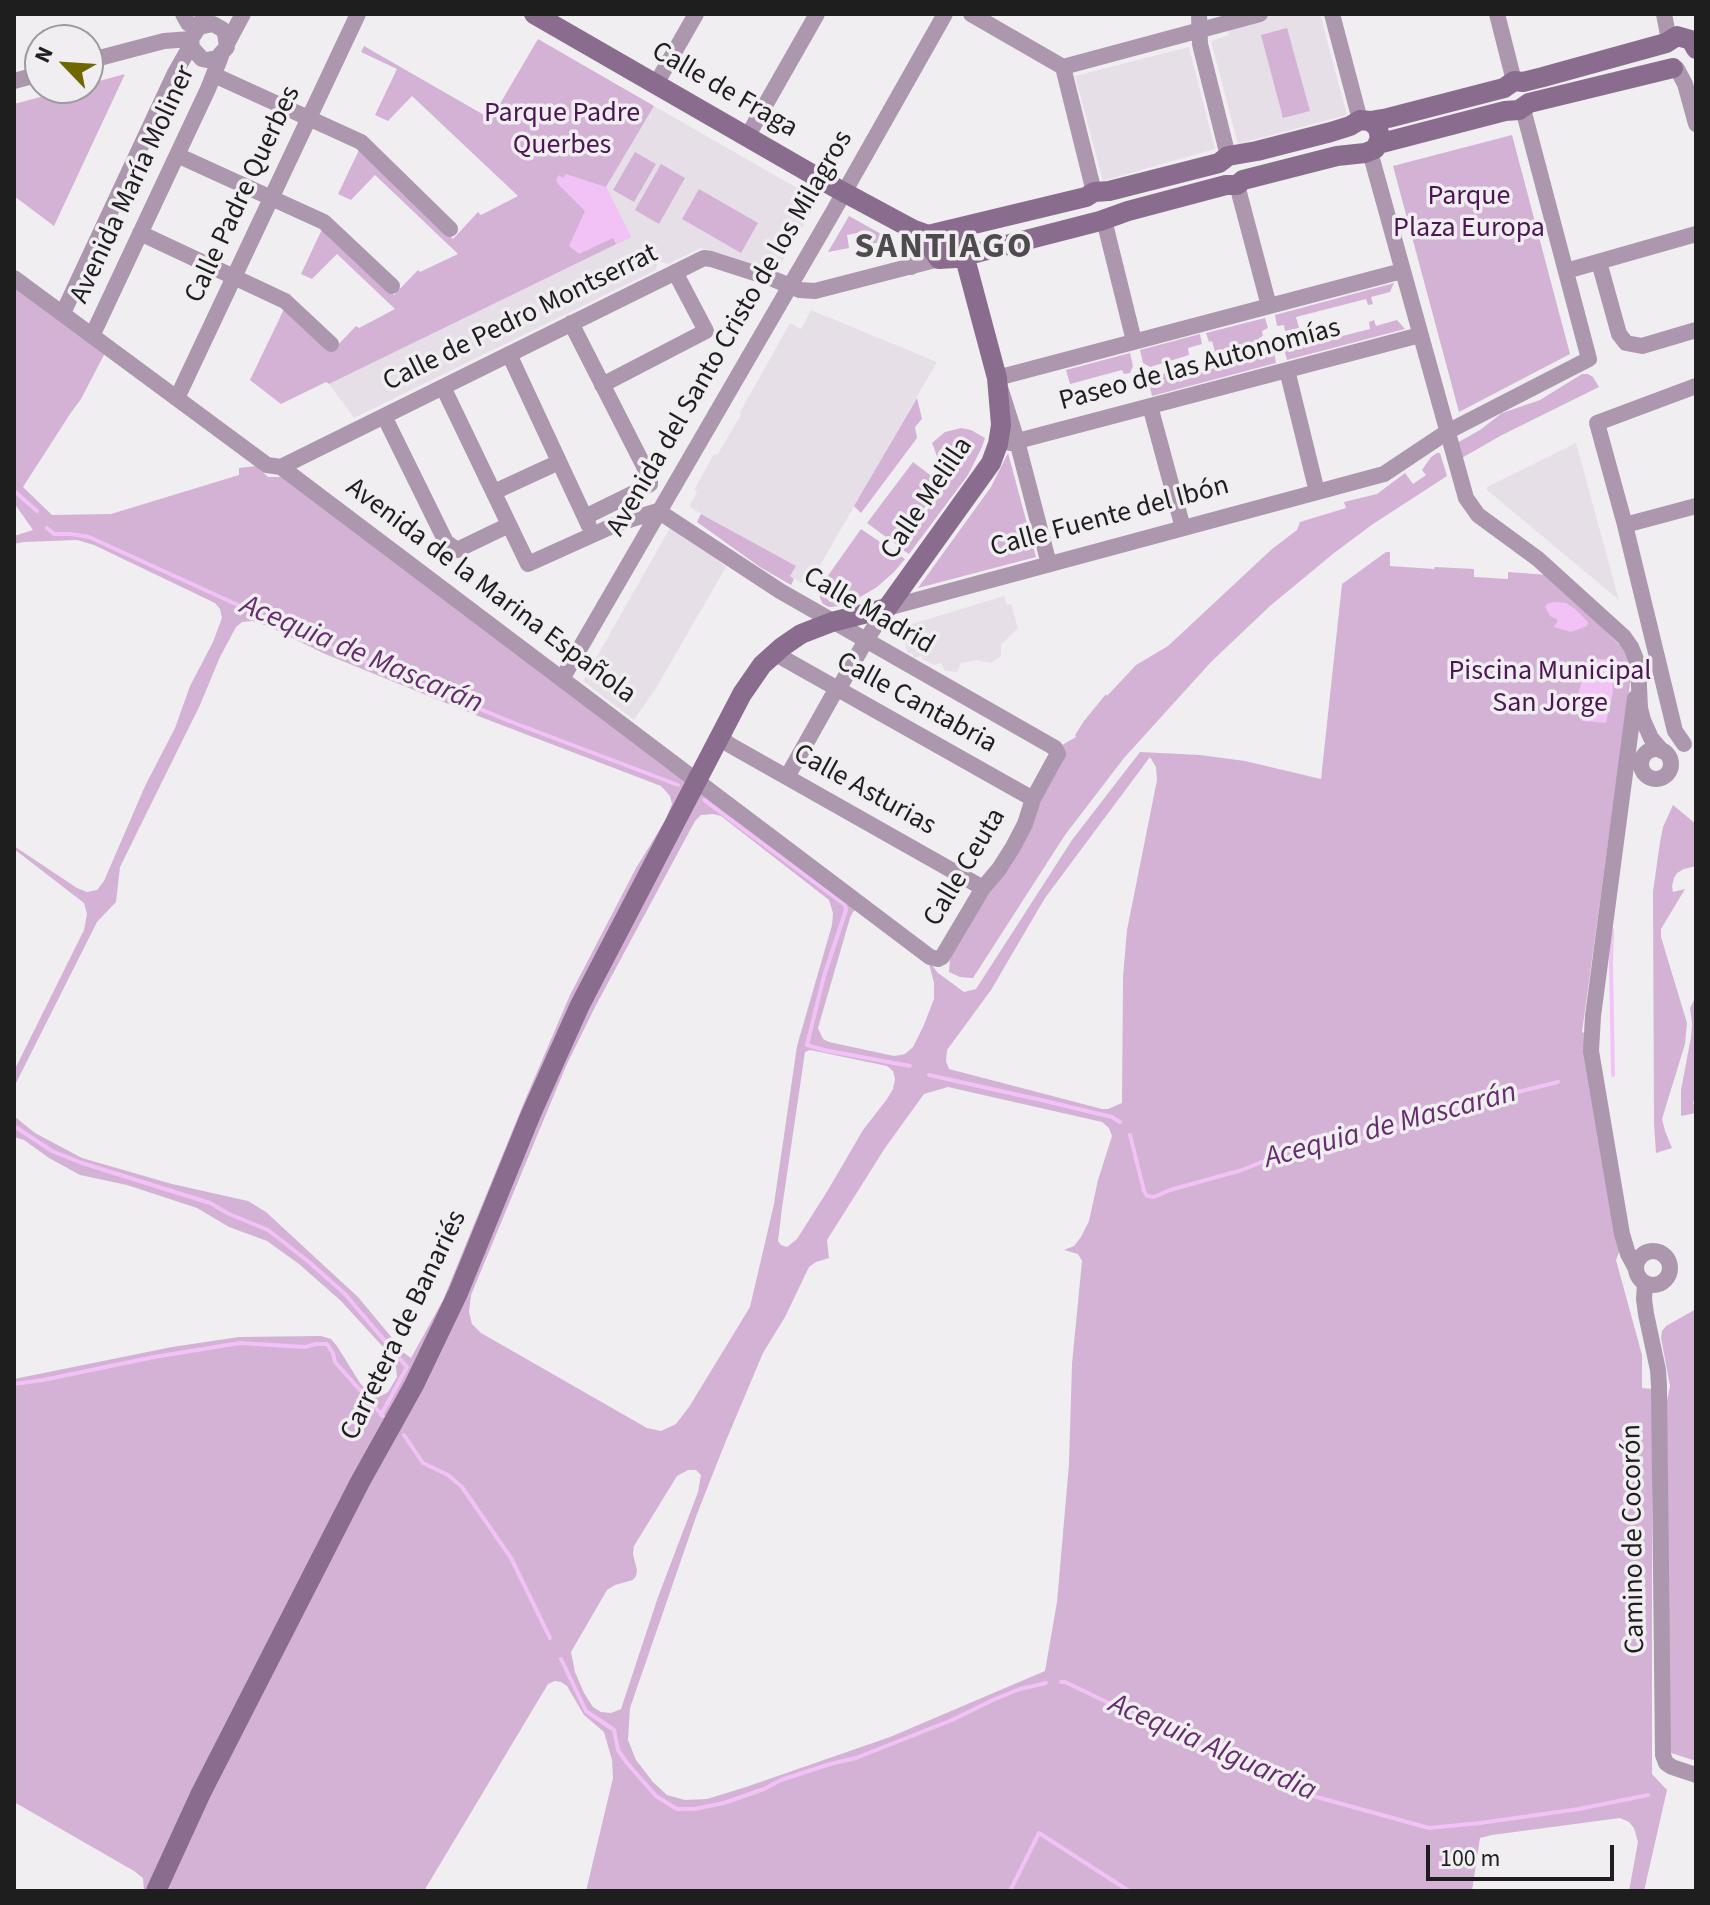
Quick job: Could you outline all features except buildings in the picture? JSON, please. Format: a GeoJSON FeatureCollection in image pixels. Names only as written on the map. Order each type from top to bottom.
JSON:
{"type":"FeatureCollection","features":[{"type":"Feature","properties":{"kind":"main road","name":"Calle de Fraga"},"geometry":{"type":"LineString","coordinates":[[534,14],[844,192],[955,243],[964,256]]}},
{"type":"Feature","properties":{"kind":"main road"},"geometry":{"type":"LineString","coordinates":[[1685,52],[1521,107],[1102,220],[964,256],[939,259],[932,249],[929,233],[1094,194],[1514,83],[1685,52]]}},
{"type":"Feature","properties":{"kind":"main road"},"geometry":{"type":"LineString","coordinates":[[1514,83],[1531,91],[1521,107]]}},
{"type":"Feature","properties":{"kind":"main road"},"geometry":{"type":"LineString","coordinates":[[1360,122],[1378,128],[1380,139],[1369,150]]}},
{"type":"Feature","properties":{"kind":"main road"},"geometry":{"type":"LineString","coordinates":[[1360,122],[1346,137],[1347,142],[1350,147],[1369,150]]}},
{"type":"Feature","properties":{"kind":"main road"},"geometry":{"type":"LineString","coordinates":[[1228,159],[1242,160],[1246,166],[1246,174],[1236,183]]}},
{"type":"Feature","properties":{"kind":"main road"},"geometry":{"type":"LineString","coordinates":[[1094,194],[1110,197],[1113,206],[1102,220]]}},
{"type":"Feature","properties":{"kind":"main road","name":"Calle Melilla"},"geometry":{"type":"LineString","coordinates":[[887,608],[980,481],[995,453],[1001,425],[997,378],[964,256]]}},
{"type":"Feature","properties":{"kind":"main road","name":"Calle Fuente del Ibón"},"geometry":{"type":"LineString","coordinates":[[697,781],[751,679],[774,653],[801,634],[832,622],[887,608]]}},
{"type":"Feature","properties":{"kind":"main road","name":"Carretera de Banariés"},"geometry":{"type":"LineString","coordinates":[[156,1891],[201,1793],[360,1482],[414,1385],[458,1293],[574,1018],[697,781]]}},
{"type":"Feature","properties":{"kind":"street"},"geometry":{"type":"LineString","coordinates":[[104,57],[196,31],[208,24],[218,26],[225,33],[224,49],[212,60],[202,59],[195,53],[196,31],[183,14]]}},
{"type":"Feature","properties":{"kind":"street","name":"Avenida María Moliner"},"geometry":{"type":"LineString","coordinates":[[92,336],[243,14]]}},
{"type":"Feature","properties":{"kind":"street","name":"Calle Padre Querbes"},"geometry":{"type":"LineString","coordinates":[[177,398],[358,14]]}},
{"type":"Feature","properties":{"kind":"street"},"geometry":{"type":"LineString","coordinates":[[656,84],[696,14]]}},
{"type":"Feature","properties":{"kind":"street"},"geometry":{"type":"LineString","coordinates":[[747,137],[817,14]]}},
{"type":"Feature","properties":{"kind":"street","name":"Avenida del Santo Cristo de los Milagros"},"geometry":{"type":"LineString","coordinates":[[562,679],[945,14]]}},
{"type":"Feature","properties":{"kind":"street"},"geometry":{"type":"LineString","coordinates":[[971,14],[1063,67],[1094,194]]}},
{"type":"Feature","properties":{"kind":"street"},"geometry":{"type":"LineString","coordinates":[[1063,67],[1199,22],[1260,14]]}},
{"type":"Feature","properties":{"kind":"street"},"geometry":{"type":"LineString","coordinates":[[1332,14],[1360,122]]}},
{"type":"Feature","properties":{"kind":"street"},"geometry":{"type":"LineString","coordinates":[[1497,14],[1514,83]]}},
{"type":"Feature","properties":{"kind":"street"},"geometry":{"type":"LineString","coordinates":[[1664,14],[1685,52],[1685,84],[1696,124]]}},
{"type":"Feature","properties":{"kind":"street"},"geometry":{"type":"LineString","coordinates":[[1675,14],[1696,95]]}},
{"type":"Feature","properties":{"kind":"street"},"geometry":{"type":"LineString","coordinates":[[1199,22],[1200,44],[1228,159]]}},
{"type":"Feature","properties":{"kind":"street","name":"Avenida María Moliner"},"geometry":{"type":"LineString","coordinates":[[63,313],[196,31]]}},
{"type":"Feature","properties":{"kind":"street"},"geometry":{"type":"LineString","coordinates":[[214,75],[361,142],[450,229]]}},
{"type":"Feature","properties":{"kind":"street"},"geometry":{"type":"LineString","coordinates":[[1521,107],[1566,271],[1696,234]]}},
{"type":"Feature","properties":{"kind":"street"},"geometry":{"type":"LineString","coordinates":[[1369,150],[1462,489],[1471,508],[1538,559],[1624,637],[1631,647],[1638,664],[1643,720],[1651,738],[1670,759],[1670,768],[1660,778],[1648,777],[1644,773],[1642,760]]}},
{"type":"Feature","properties":{"kind":"street"},"geometry":{"type":"LineString","coordinates":[[177,155],[324,222],[392,286]]}},
{"type":"Feature","properties":{"kind":"street"},"geometry":{"type":"LineString","coordinates":[[1236,183],[1269,306]]}},
{"type":"Feature","properties":{"kind":"street"},"geometry":{"type":"LineString","coordinates":[[1102,220],[1134,341]]}},
{"type":"Feature","properties":{"kind":"street"},"geometry":{"type":"LineString","coordinates":[[140,233],[285,301],[331,344]]}},
{"type":"Feature","properties":{"kind":"street"},"geometry":{"type":"LineString","coordinates":[[911,267],[916,248],[929,233]]}},
{"type":"Feature","properties":{"kind":"street","name":"Calle de Pedro Montserrat"},"geometry":{"type":"LineString","coordinates":[[281,467],[708,258],[808,291],[939,259]]}},
{"type":"Feature","properties":{"kind":"street"},"geometry":{"type":"LineString","coordinates":[[1599,262],[1619,334],[1626,343],[1642,346],[1696,330]]}},
{"type":"Feature","properties":{"kind":"street","name":"Paseo de las Autonomías"},"geometry":{"type":"LineString","coordinates":[[997,378],[1402,271]]}},
{"type":"Feature","properties":{"kind":"street","name":"Calle Fuente del Ibón"},"geometry":{"type":"LineString","coordinates":[[887,608],[1384,474],[1447,432],[1589,359],[1566,271]]}},
{"type":"Feature","properties":{"kind":"street"},"geometry":{"type":"LineString","coordinates":[[602,385],[706,331],[675,272]]}},
{"type":"Feature","properties":{"kind":"street","name":"Avenida de la Marina Española"},"geometry":{"type":"LineString","coordinates":[[14,278],[267,465],[281,467],[930,957]]}},
{"type":"Feature","properties":{"kind":"street"},"geometry":{"type":"LineString","coordinates":[[571,323],[650,478],[650,484],[585,517]]}},
{"type":"Feature","properties":{"kind":"street","name":"Paseo de las Autonomías"},"geometry":{"type":"LineString","coordinates":[[995,453],[1004,445],[1017,441],[1420,335]]}},
{"type":"Feature","properties":{"kind":"street"},"geometry":{"type":"LineString","coordinates":[[509,354],[593,535]]}},
{"type":"Feature","properties":{"kind":"street"},"geometry":{"type":"LineString","coordinates":[[1287,370],[1317,492]]}},
{"type":"Feature","properties":{"kind":"street"},"geometry":{"type":"LineString","coordinates":[[997,378],[1049,564]]}},
{"type":"Feature","properties":{"kind":"street"},"geometry":{"type":"LineString","coordinates":[[1690,743],[1675,731],[1597,423],[1696,386]]}},
{"type":"Feature","properties":{"kind":"street"},"geometry":{"type":"LineString","coordinates":[[443,387],[528,564],[632,518],[658,511]]}},
{"type":"Feature","properties":{"kind":"street"},"geometry":{"type":"LineString","coordinates":[[1150,406],[1183,528]]}},
{"type":"Feature","properties":{"kind":"street"},"geometry":{"type":"LineString","coordinates":[[384,416],[446,542],[457,550],[509,525]]}},
{"type":"Feature","properties":{"kind":"street"},"geometry":{"type":"LineString","coordinates":[[494,492],[559,462]]}},
{"type":"Feature","properties":{"kind":"street"},"geometry":{"type":"LineString","coordinates":[[1625,525],[1696,506]]}},
{"type":"Feature","properties":{"kind":"street","name":"Calle Madrid"},"geometry":{"type":"LineString","coordinates":[[658,511],[744,569],[832,622],[1057,751]]}},
{"type":"Feature","properties":{"kind":"street","name":"Calle Melilla"},"geometry":{"type":"LineString","coordinates":[[787,777],[887,608]]}},
{"type":"Feature","properties":{"kind":"street","name":"Calle Cantabria"},"geometry":{"type":"LineString","coordinates":[[774,653],[1033,799]]}},
{"type":"Feature","properties":{"kind":"street","name":"Camino de Cocorón"},"geometry":{"type":"LineString","coordinates":[[1638,680],[1593,1016],[1591,1051],[1622,1234],[1640,1276],[1658,1370],[1663,1755],[1672,1767],[1696,1775]]}},
{"type":"Feature","properties":{"kind":"street","name":"Camino de Cocorón"},"geometry":{"type":"LineString","coordinates":[[1633,712],[1642,760]]}},
{"type":"Feature","properties":{"kind":"street","name":"Calle Asturias"},"geometry":{"type":"LineString","coordinates":[[720,737],[983,888]]}},
{"type":"Feature","properties":{"kind":"street"},"geometry":{"type":"LineString","coordinates":[[1626,777],[1650,750],[1664,752],[1690,743]]}},
{"type":"Feature","properties":{"kind":"street","name":"Calle Ceuta"},"geometry":{"type":"LineString","coordinates":[[930,957],[938,959],[945,953],[983,888],[1013,847],[1057,751]]}},
{"type":"Feature","properties":{"kind":"shaded area"},"geometry":{"type":"Polygon","coordinates":[[[1224,14],[1320,14],[1347,115],[1238,144],[1211,41],[1229,35],[1224,14]]]}},
{"type":"Feature","properties":{"kind":"shaded area"},"geometry":{"type":"Polygon","coordinates":[[[1189,47],[1215,149],[1103,181],[1075,76],[1189,47]]]}},
{"type":"Feature","properties":{"kind":"shaded area"},"geometry":{"type":"Polygon","coordinates":[[[654,106],[818,200],[776,272],[701,248],[668,264],[658,261],[656,270],[354,418],[329,384],[631,237],[606,187],[654,106]]]}},
{"type":"Feature","properties":{"kind":"shaded area"},"geometry":{"type":"Polygon","coordinates":[[[566,174],[606,187],[631,237],[616,244],[613,238],[579,254],[569,246],[585,211],[558,184],[556,180],[559,175],[563,178],[566,174]]]}},
{"type":"Feature","properties":{"kind":"shaded area"},"geometry":{"type":"Polygon","coordinates":[[[811,310],[937,362],[814,576],[802,583],[790,576],[795,566],[690,505],[697,492],[694,490],[741,415],[790,323],[801,329],[811,310]]]}},
{"type":"Feature","properties":{"kind":"shaded area"},"geometry":{"type":"Polygon","coordinates":[[[1576,443],[1619,600],[1487,490],[1487,487],[1576,443]]]}},
{"type":"Feature","properties":{"kind":"shaded area"},"geometry":{"type":"Polygon","coordinates":[[[670,528],[696,543],[726,567],[634,720],[583,681],[670,528]]]}},
{"type":"Feature","properties":{"kind":"shaded area"},"geometry":{"type":"Polygon","coordinates":[[[1004,596],[1007,605],[1011,604],[1018,628],[1001,645],[1001,656],[991,663],[977,660],[961,663],[957,672],[945,671],[941,663],[934,665],[922,656],[914,658],[912,653],[908,654],[901,632],[913,629],[912,624],[1004,596]]]}},
{"type":"Feature","properties":{"kind":"shaded area"},"geometry":{"type":"Polygon","coordinates":[[[1554,602],[1566,603],[1575,609],[1588,622],[1587,626],[1571,632],[1554,627],[1558,620],[1550,616],[1545,607],[1554,602]]]}},
{"type":"Feature","properties":{"kind":"shaded area"},"geometry":{"type":"Polygon","coordinates":[[[1588,658],[1611,660],[1613,692],[1606,723],[1582,721],[1579,691],[1588,658]]]}},
{"type":"Feature","properties":{"kind":"green space"},"geometry":{"type":"Polygon","coordinates":[[[1287,28],[1310,111],[1283,118],[1261,35],[1287,28]]]}},
{"type":"Feature","properties":{"kind":"green space","name":"Parque Padre Querbes"},"geometry":{"type":"Polygon","coordinates":[[[538,39],[654,106],[606,187],[631,237],[329,384],[326,382],[281,404],[250,380],[285,307],[332,351],[356,326],[359,328],[395,309],[337,254],[312,279],[301,274],[323,227],[394,295],[418,270],[420,272],[458,254],[375,175],[351,200],[338,194],[360,148],[453,239],[478,212],[481,215],[518,196],[412,96],[388,121],[375,115],[397,69],[361,52],[364,46],[491,119],[538,39]]]}},
{"type":"Feature","properties":{"kind":"green space"},"geometry":{"type":"Polygon","coordinates":[[[125,74],[54,226],[14,196],[14,104],[24,101],[24,104],[104,104],[104,80],[125,74]]]}},
{"type":"Feature","properties":{"kind":"green space","name":"Parque Plaza Europa"},"geometry":{"type":"Polygon","coordinates":[[[1512,135],[1570,354],[1459,412],[1393,166],[1512,135]]]}},
{"type":"Feature","properties":{"kind":"green space"},"geometry":{"type":"Polygon","coordinates":[[[635,152],[656,164],[634,202],[613,190],[635,152]]]}},
{"type":"Feature","properties":{"kind":"green space"},"geometry":{"type":"Polygon","coordinates":[[[661,164],[685,178],[659,224],[635,210],[661,164]]]}},
{"type":"Feature","properties":{"kind":"green space"},"geometry":{"type":"Polygon","coordinates":[[[699,189],[758,223],[741,253],[682,219],[699,189]]]}},
{"type":"Feature","properties":{"kind":"green space"},"geometry":{"type":"Polygon","coordinates":[[[849,216],[892,240],[871,244],[868,231],[847,235],[849,248],[828,252],[849,216]]]}},
{"type":"Feature","properties":{"kind":"green space"},"geometry":{"type":"Polygon","coordinates":[[[1394,283],[1390,292],[1371,297],[1373,304],[1368,305],[1366,299],[1296,317],[1299,328],[1285,331],[1284,325],[1277,326],[1275,315],[1394,283]]]}},
{"type":"Feature","properties":{"kind":"green space","name":"Piscina Municipal San Jorge"},"geometry":{"type":"Polygon","coordinates":[[[14,285],[105,353],[81,399],[23,487],[52,515],[111,514],[239,475],[239,468],[257,466],[268,477],[284,477],[858,907],[850,918],[818,1028],[823,1039],[829,1042],[894,1056],[905,1054],[913,1047],[934,999],[934,983],[928,960],[938,973],[964,992],[976,989],[1072,840],[1140,752],[1245,761],[1321,779],[1342,584],[1386,552],[1390,552],[1390,566],[1474,569],[1474,577],[1508,579],[1508,572],[1549,575],[1624,649],[1632,669],[1582,1032],[1587,1034],[1621,1248],[1616,1260],[1642,1355],[1642,1388],[1652,1389],[1652,1774],[1667,1790],[1644,1891],[1629,1891],[1638,1842],[1634,1828],[1620,1818],[1480,1838],[1472,1891],[586,1891],[613,1778],[612,1760],[604,1732],[584,1715],[567,1686],[555,1681],[548,1684],[424,1891],[144,1891],[143,1878],[134,1871],[14,1802],[14,1379],[172,1347],[239,1337],[321,1336],[331,1339],[337,1346],[372,1396],[388,1392],[397,1377],[396,1367],[384,1348],[341,1301],[267,1241],[229,1227],[197,1208],[127,1185],[80,1175],[14,1137],[14,1116],[35,1133],[82,1158],[172,1184],[248,1201],[266,1212],[358,1297],[400,1350],[411,1358],[443,1300],[570,995],[672,804],[670,796],[661,786],[325,654],[270,627],[253,621],[242,622],[236,627],[220,657],[200,705],[120,867],[116,902],[97,922],[14,1087],[14,1071],[84,930],[87,914],[84,903],[14,846],[77,888],[87,892],[97,890],[104,881],[145,786],[175,728],[190,686],[222,618],[215,603],[94,545],[77,540],[14,544],[14,536],[33,530],[14,503],[14,285]],[[1150,757],[1045,898],[991,990],[947,1050],[946,1061],[949,1069],[1108,1109],[1122,1103],[1123,977],[1127,930],[1157,780],[1156,767],[1150,757]],[[701,815],[695,821],[566,1066],[471,1295],[469,1312],[472,1324],[481,1333],[647,1428],[661,1431],[676,1424],[689,1407],[750,1307],[774,1204],[797,1046],[833,913],[829,900],[721,816],[701,815]],[[810,1050],[805,1052],[778,1241],[787,1247],[797,1239],[863,1130],[887,1099],[895,1079],[893,1071],[887,1066],[810,1050]],[[948,1087],[924,1094],[885,1148],[827,1240],[829,1258],[809,1267],[785,1317],[763,1353],[697,1514],[630,1708],[628,1740],[636,1760],[667,1795],[685,1800],[707,1799],[746,1787],[890,1737],[1045,1671],[1057,1602],[1069,1464],[1072,1364],[1082,1261],[1078,1254],[1064,1250],[1074,1246],[1089,1221],[1112,1136],[1102,1122],[948,1087]],[[688,1470],[677,1476],[634,1546],[636,1576],[607,1590],[571,1652],[584,1693],[593,1707],[601,1712],[611,1713],[621,1709],[658,1597],[698,1492],[701,1475],[696,1470],[688,1470]]]}},
{"type":"Feature","properties":{"kind":"green space"},"geometry":{"type":"Polygon","coordinates":[[[1265,318],[1268,328],[1262,331],[1260,340],[1215,352],[1212,341],[1209,342],[1206,333],[1265,318]]]}},
{"type":"Feature","properties":{"kind":"green space"},"geometry":{"type":"Polygon","coordinates":[[[1374,320],[1376,326],[1397,320],[1405,329],[1287,360],[1284,349],[1290,347],[1289,342],[1301,339],[1303,346],[1370,329],[1369,322],[1374,320]]]}},
{"type":"Feature","properties":{"kind":"green space"},"geometry":{"type":"Polygon","coordinates":[[[1200,334],[1202,344],[1188,348],[1189,355],[1150,367],[1143,363],[1140,350],[1200,334]]]}},
{"type":"Feature","properties":{"kind":"green space"},"geometry":{"type":"Polygon","coordinates":[[[1266,347],[1267,353],[1274,352],[1276,363],[1152,396],[1149,383],[1153,377],[1167,373],[1178,374],[1180,378],[1239,361],[1253,351],[1266,347]]]}},
{"type":"Feature","properties":{"kind":"green space"},"geometry":{"type":"Polygon","coordinates":[[[1130,353],[1133,366],[1130,373],[1124,374],[1122,370],[1070,384],[1066,370],[1130,353]]]}},
{"type":"Feature","properties":{"kind":"green space"},"geometry":{"type":"Polygon","coordinates":[[[1582,374],[1593,377],[1599,387],[1460,459],[1455,444],[1502,413],[1540,400],[1582,374]]]}},
{"type":"Feature","properties":{"kind":"green space"},"geometry":{"type":"Polygon","coordinates":[[[917,398],[922,419],[915,427],[917,438],[861,513],[854,506],[917,398]]]}},
{"type":"Feature","properties":{"kind":"green space"},"geometry":{"type":"Polygon","coordinates":[[[961,428],[985,438],[982,447],[968,475],[909,554],[900,548],[947,483],[932,443],[945,432],[961,428]]]}},
{"type":"Feature","properties":{"kind":"green space"},"geometry":{"type":"Polygon","coordinates":[[[1008,453],[1036,557],[918,588],[991,487],[1008,453]]]}},
{"type":"Feature","properties":{"kind":"green space"},"geometry":{"type":"Polygon","coordinates":[[[1440,453],[1447,476],[1334,553],[1270,606],[1211,662],[1124,758],[1065,835],[973,978],[949,972],[950,957],[1062,745],[1076,737],[1084,721],[1106,694],[1136,665],[1168,646],[1272,549],[1297,530],[1300,522],[1346,508],[1344,502],[1377,494],[1405,473],[1413,484],[1426,475],[1422,470],[1440,453]]]}},
{"type":"Feature","properties":{"kind":"green space"},"geometry":{"type":"Polygon","coordinates":[[[913,462],[942,484],[897,545],[867,523],[913,462]]]}},
{"type":"Feature","properties":{"kind":"green space"},"geometry":{"type":"Polygon","coordinates":[[[701,514],[796,566],[790,576],[794,579],[791,585],[697,522],[701,514]]]}},
{"type":"Feature","properties":{"kind":"green space"},"geometry":{"type":"Polygon","coordinates":[[[861,529],[905,559],[877,587],[852,602],[829,607],[820,598],[820,587],[861,529]]]}},
{"type":"Feature","properties":{"kind":"green space"},"geometry":{"type":"Polygon","coordinates":[[[1673,805],[1696,824],[1696,866],[1684,869],[1674,878],[1673,892],[1685,889],[1661,929],[1687,1023],[1685,1044],[1662,1119],[1672,1148],[1656,1153],[1653,892],[1663,827],[1673,805]]]}},
{"type":"Feature","properties":{"kind":"green space"},"geometry":{"type":"Polygon","coordinates":[[[1696,996],[1696,1099],[1693,1102],[1696,1113],[1681,1116],[1681,1090],[1691,1037],[1690,1008],[1696,996]]]}},
{"type":"Feature","properties":{"kind":"green space"},"geometry":{"type":"Polygon","coordinates":[[[1696,1309],[1696,1761],[1668,1752],[1666,1406],[1670,1386],[1661,1338],[1666,1326],[1696,1309]]]}},
{"type":"Feature","properties":{"kind":"waterway","name":"Acequia de Mascarán"},"geometry":{"type":"LineString","coordinates":[[14,491],[37,511]]}},
{"type":"Feature","properties":{"kind":"waterway","name":"Acequia de Mascarán"},"geometry":{"type":"LineString","coordinates":[[47,528],[54,534],[89,537],[319,642],[509,721],[678,785]]}},
{"type":"Feature","properties":{"kind":"waterway","name":"Acequia de Mascarán"},"geometry":{"type":"LineString","coordinates":[[704,800],[845,905],[807,1045],[910,1066]]}},
{"type":"Feature","properties":{"kind":"waterway","name":"Acequia de Mascarán"},"geometry":{"type":"LineString","coordinates":[[1612,930],[1613,1075]]}},
{"type":"Feature","properties":{"kind":"waterway","name":"Acequia de Mascarán"},"geometry":{"type":"LineString","coordinates":[[929,1075],[1112,1117],[1120,1122]]}},
{"type":"Feature","properties":{"kind":"waterway","name":"Acequia de Mascarán"},"geometry":{"type":"LineString","coordinates":[[1130,1135],[1144,1191],[1147,1196],[1154,1197],[1242,1170],[1284,1150],[1332,1148],[1469,1104],[1558,1082]]}},
{"type":"Feature","properties":{"kind":"waterway","name":"Acequia de Mascarán"},"geometry":{"type":"LineString","coordinates":[[14,1126],[52,1151],[82,1163],[210,1203],[268,1230],[309,1262],[345,1294],[407,1367],[381,1415]]}},
{"type":"Feature","properties":{"kind":"waterway","name":"Acequia Alguardia"},"geometry":{"type":"LineString","coordinates":[[14,1384],[240,1343],[305,1347],[327,1344],[335,1362],[383,1416]]}},
{"type":"Feature","properties":{"kind":"waterway","name":"Acequia Alguardia"},"geometry":{"type":"LineString","coordinates":[[404,1435],[423,1463],[448,1475],[462,1487],[511,1558],[550,1638]]}},
{"type":"Feature","properties":{"kind":"waterway","name":"Acequia Alguardia"},"geometry":{"type":"LineString","coordinates":[[561,1659],[586,1711],[614,1730],[618,1750],[627,1763],[656,1796],[677,1809],[724,1803],[781,1780],[856,1758],[1020,1689],[1046,1683]]}},
{"type":"Feature","properties":{"kind":"waterway","name":"Acequia Alguardia"},"geometry":{"type":"LineString","coordinates":[[1061,1682],[1295,1791],[1429,1828],[1579,1809],[1648,1795]]}},
{"type":"Feature","properties":{"kind":"waterway"},"geometry":{"type":"LineString","coordinates":[[1010,1891],[1039,1833],[1129,1891]]}},
{"type":"Feature","properties":{"kind":"district","name":"SANTIAGO"},"geometry":{"type":"Point","coordinates":[944,249]}}]}
